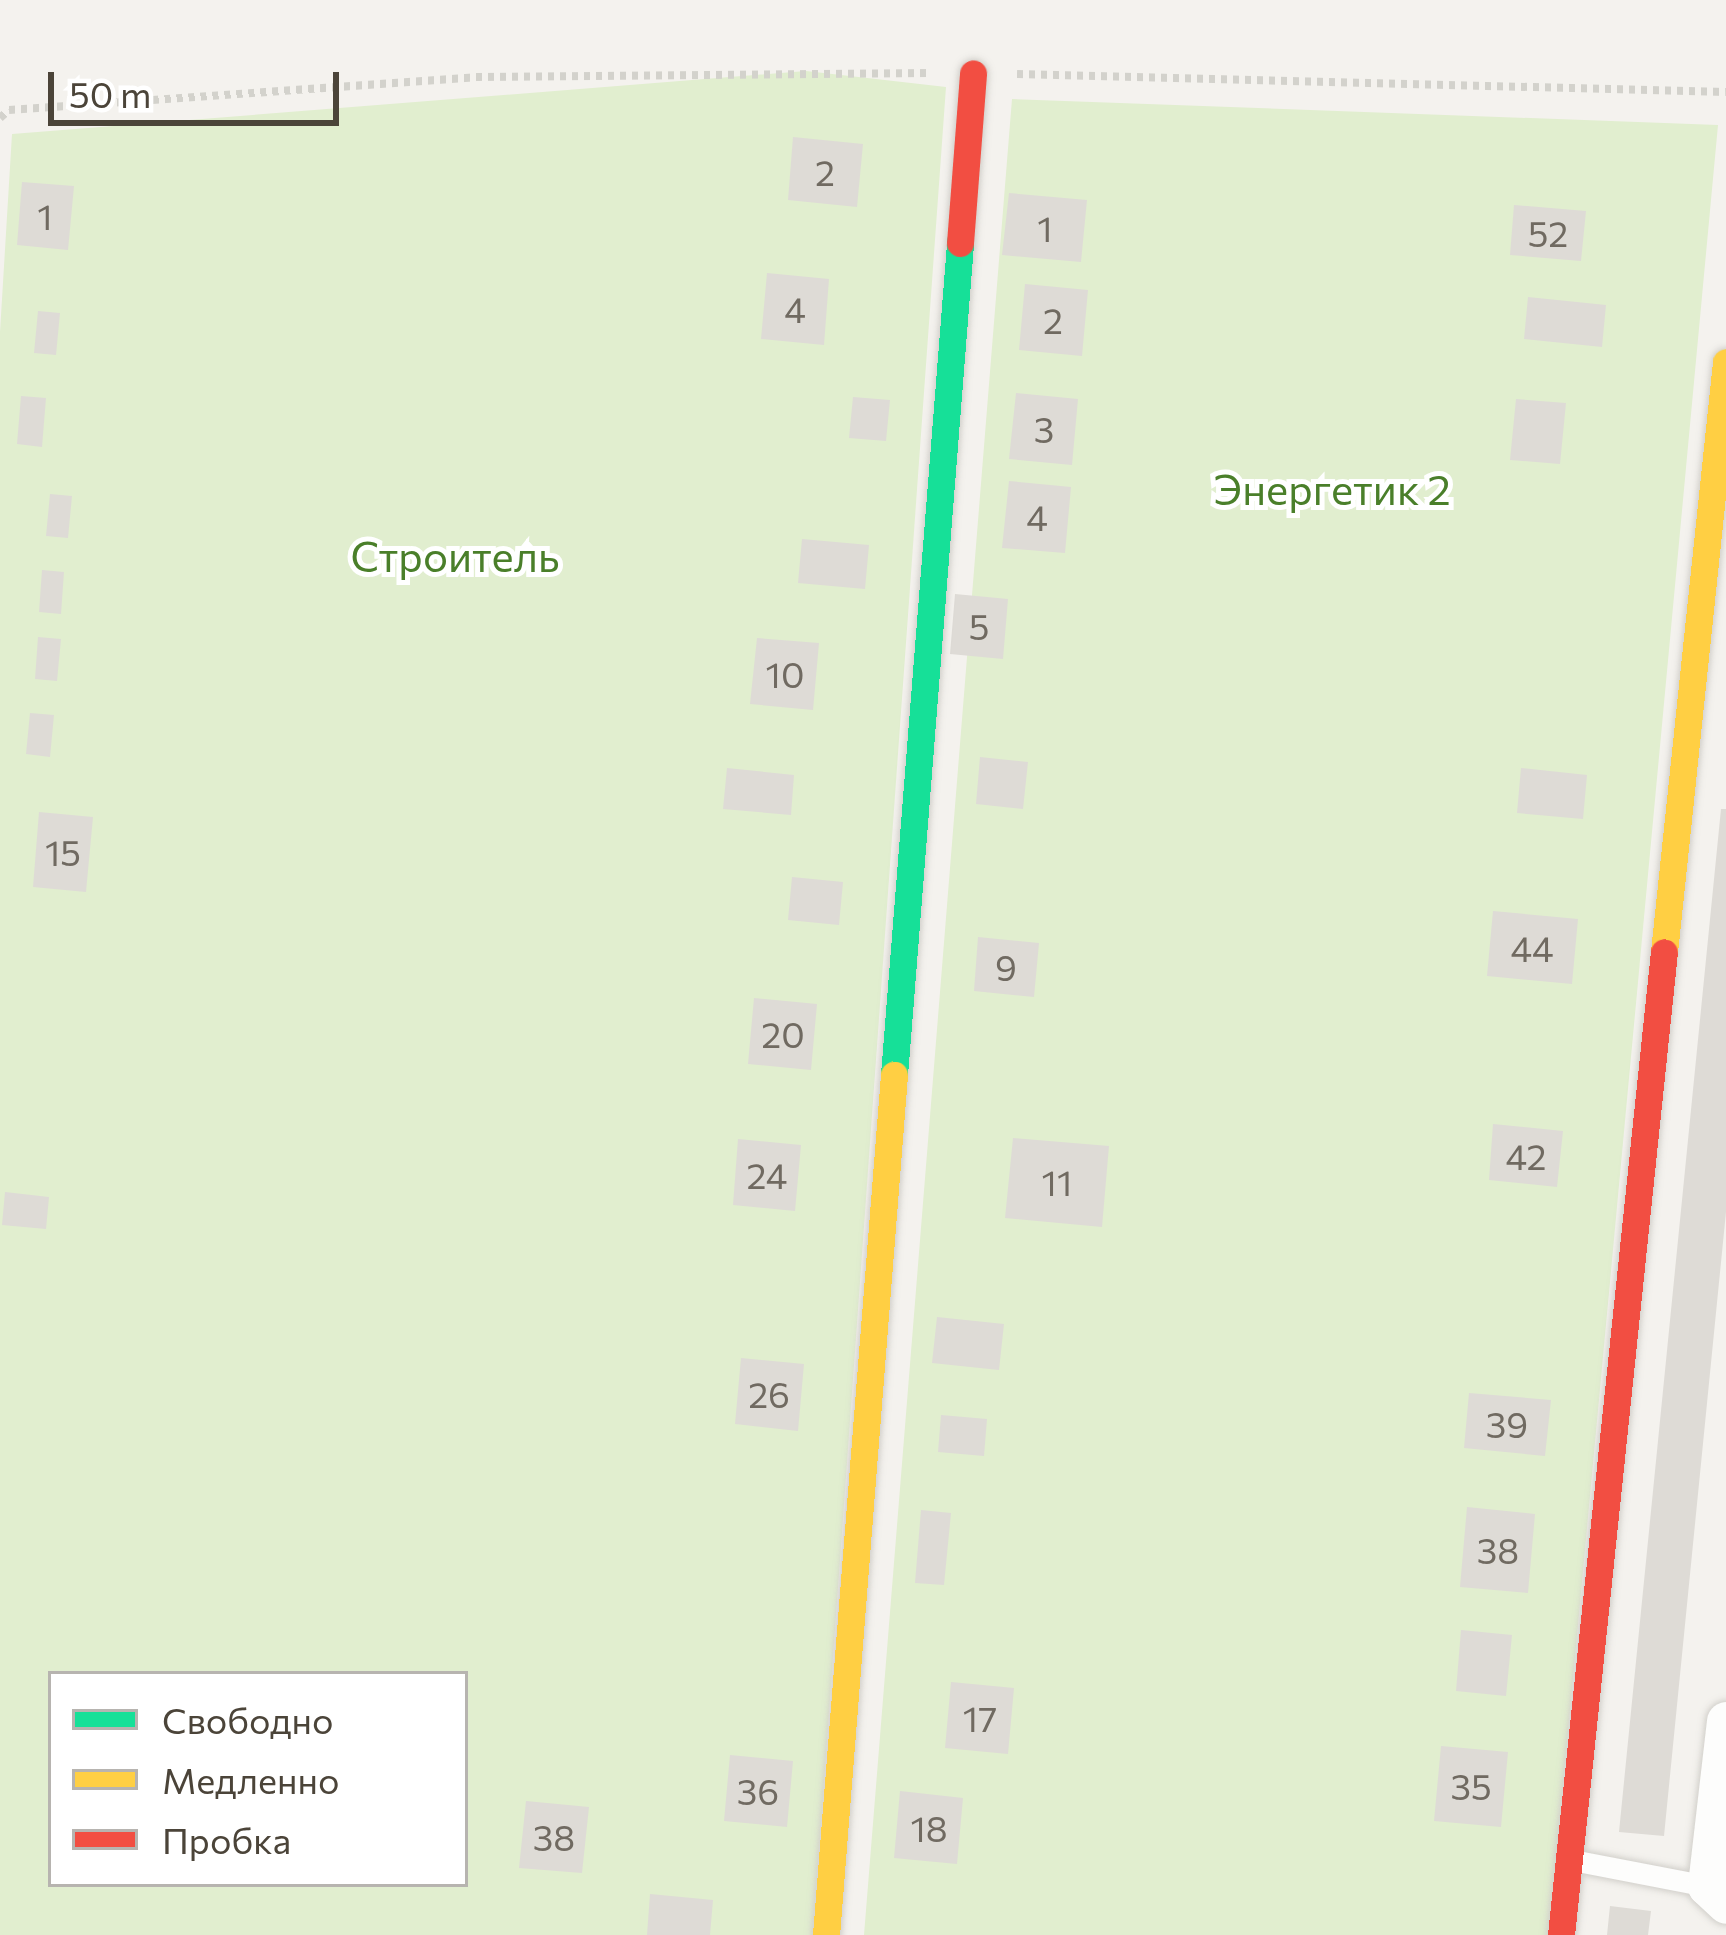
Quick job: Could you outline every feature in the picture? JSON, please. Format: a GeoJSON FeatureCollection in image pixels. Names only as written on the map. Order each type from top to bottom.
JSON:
{"type":"FeatureCollection","features":[{"type":"Feature","properties":{"kind":"street"},"geometry":{"type":"LineString","coordinates":[[826,1935],[973,73]]}},
{"type":"Feature","properties":{"kind":"street"},"geometry":{"type":"LineString","coordinates":[[1562,1935],[1726,362]]}},
{"type":"Feature","properties":{"kind":"street"},"geometry":{"type":"LineString","coordinates":[[1716,1895],[1726,1721]]}},
{"type":"Feature","properties":{"kind":"lane"},"geometry":{"type":"LineString","coordinates":[[1571,1860],[1716,1895]]}},
{"type":"Feature","properties":{"kind":"path"},"geometry":{"type":"LineString","coordinates":[[0,118],[9,110],[476,76],[973,73],[1726,92]]}},
{"type":"Feature","properties":{"kind":"green space","name":"Строитель"},"geometry":{"type":"Polygon","coordinates":[[[806,71],[946,87],[813,1935],[0,1935],[0,332],[12,134],[806,71]]]}},
{"type":"Feature","properties":{"kind":"green space","name":"Энергетик 2"},"geometry":{"type":"Polygon","coordinates":[[[1012,99],[1718,125],[1549,1935],[864,1935],[1012,99]]]}},
{"type":"Feature","properties":{"kind":"building"},"geometry":{"type":"Polygon","coordinates":[[[793,137],[863,144],[857,207],[788,200],[793,137]]]}},
{"type":"Feature","properties":{"kind":"building"},"geometry":{"type":"Polygon","coordinates":[[[22,182],[74,186],[68,250],[17,245],[22,182]]]}},
{"type":"Feature","properties":{"kind":"building"},"geometry":{"type":"Polygon","coordinates":[[[1009,193],[1087,200],[1081,262],[1002,255],[1009,193]]]}},
{"type":"Feature","properties":{"kind":"building"},"geometry":{"type":"Polygon","coordinates":[[[1514,205],[1586,211],[1581,261],[1510,255],[1514,205]]]}},
{"type":"Feature","properties":{"kind":"building"},"geometry":{"type":"Polygon","coordinates":[[[767,273],[829,279],[824,345],[761,339],[767,273]]]}},
{"type":"Feature","properties":{"kind":"building"},"geometry":{"type":"Polygon","coordinates":[[[1025,284],[1088,290],[1082,356],[1019,350],[1025,284]]]}},
{"type":"Feature","properties":{"kind":"building"},"geometry":{"type":"Polygon","coordinates":[[[1528,297],[1606,305],[1602,347],[1524,339],[1528,297]]]}},
{"type":"Feature","properties":{"kind":"building"},"geometry":{"type":"Polygon","coordinates":[[[38,311],[60,313],[56,355],[34,353],[38,311]]]}},
{"type":"Feature","properties":{"kind":"building"},"geometry":{"type":"Polygon","coordinates":[[[1016,393],[1078,399],[1072,465],[1009,459],[1016,393]]]}},
{"type":"Feature","properties":{"kind":"building"},"geometry":{"type":"Polygon","coordinates":[[[21,396],[46,398],[42,447],[17,444],[21,396]]]}},
{"type":"Feature","properties":{"kind":"building"},"geometry":{"type":"Polygon","coordinates":[[[853,397],[890,400],[886,441],[849,438],[853,397]]]}},
{"type":"Feature","properties":{"kind":"building"},"geometry":{"type":"Polygon","coordinates":[[[1516,399],[1566,403],[1560,464],[1510,460],[1516,399]]]}},
{"type":"Feature","properties":{"kind":"building"},"geometry":{"type":"Polygon","coordinates":[[[1009,481],[1071,487],[1065,553],[1002,548],[1009,481]]]}},
{"type":"Feature","properties":{"kind":"building"},"geometry":{"type":"Polygon","coordinates":[[[50,494],[72,496],[68,538],[46,536],[50,494]]]}},
{"type":"Feature","properties":{"kind":"building"},"geometry":{"type":"Polygon","coordinates":[[[802,539],[869,545],[865,589],[798,583],[802,539]]]}},
{"type":"Feature","properties":{"kind":"building"},"geometry":{"type":"Polygon","coordinates":[[[42,570],[64,572],[61,614],[39,612],[42,570]]]}},
{"type":"Feature","properties":{"kind":"building"},"geometry":{"type":"Polygon","coordinates":[[[955,594],[1008,599],[1003,659],[950,654],[955,594]]]}},
{"type":"Feature","properties":{"kind":"building"},"geometry":{"type":"Polygon","coordinates":[[[38,637],[61,639],[57,681],[35,679],[38,637]]]}},
{"type":"Feature","properties":{"kind":"building"},"geometry":{"type":"Polygon","coordinates":[[[757,638],[819,643],[813,710],[750,704],[757,638]]]}},
{"type":"Feature","properties":{"kind":"building"},"geometry":{"type":"Polygon","coordinates":[[[30,713],[54,715],[50,757],[26,754],[30,713]]]}},
{"type":"Feature","properties":{"kind":"building"},"geometry":{"type":"Polygon","coordinates":[[[980,757],[1028,762],[1023,809],[976,804],[980,757]]]}},
{"type":"Feature","properties":{"kind":"building"},"geometry":{"type":"Polygon","coordinates":[[[727,768],[794,775],[791,815],[723,809],[727,768]]]}},
{"type":"Feature","properties":{"kind":"building"},"geometry":{"type":"Polygon","coordinates":[[[1521,768],[1587,775],[1583,819],[1517,813],[1521,768]]]}},
{"type":"Feature","properties":{"kind":"building"},"geometry":{"type":"Polygon","coordinates":[[[1721,809],[1726,809],[1726,1212],[1664,1836],[1619,1832],[1721,809]]]}},
{"type":"Feature","properties":{"kind":"building"},"geometry":{"type":"Polygon","coordinates":[[[39,812],[93,817],[86,892],[33,887],[39,812]]]}},
{"type":"Feature","properties":{"kind":"building"},"geometry":{"type":"Polygon","coordinates":[[[792,877],[843,882],[839,925],[788,920],[792,877]]]}},
{"type":"Feature","properties":{"kind":"building"},"geometry":{"type":"Polygon","coordinates":[[[1493,911],[1578,919],[1572,984],[1487,976],[1493,911]]]}},
{"type":"Feature","properties":{"kind":"building"},"geometry":{"type":"Polygon","coordinates":[[[978,937],[1039,943],[1034,997],[974,991],[978,937]]]}},
{"type":"Feature","properties":{"kind":"building"},"geometry":{"type":"Polygon","coordinates":[[[754,998],[817,1004],[811,1070],[748,1064],[754,998]]]}},
{"type":"Feature","properties":{"kind":"building"},"geometry":{"type":"Polygon","coordinates":[[[1493,1124],[1563,1131],[1557,1187],[1489,1180],[1493,1124]]]}},
{"type":"Feature","properties":{"kind":"building"},"geometry":{"type":"Polygon","coordinates":[[[1013,1138],[1109,1146],[1102,1227],[1005,1218],[1013,1138]]]}},
{"type":"Feature","properties":{"kind":"building"},"geometry":{"type":"Polygon","coordinates":[[[738,1139],[801,1145],[795,1211],[733,1205],[738,1139]]]}},
{"type":"Feature","properties":{"kind":"building"},"geometry":{"type":"Polygon","coordinates":[[[5,1192],[49,1197],[46,1229],[2,1225],[5,1192]]]}},
{"type":"Feature","properties":{"kind":"building"},"geometry":{"type":"Polygon","coordinates":[[[937,1317],[1004,1324],[999,1370],[932,1363],[937,1317]]]}},
{"type":"Feature","properties":{"kind":"building"},"geometry":{"type":"Polygon","coordinates":[[[741,1358],[804,1364],[798,1431],[735,1424],[741,1358]]]}},
{"type":"Feature","properties":{"kind":"building"},"geometry":{"type":"Polygon","coordinates":[[[1469,1393],[1551,1400],[1545,1456],[1464,1448],[1469,1393]]]}},
{"type":"Feature","properties":{"kind":"building"},"geometry":{"type":"Polygon","coordinates":[[[941,1415],[987,1419],[984,1456],[938,1452],[941,1415]]]}},
{"type":"Feature","properties":{"kind":"building"},"geometry":{"type":"Polygon","coordinates":[[[1467,1507],[1535,1514],[1528,1593],[1460,1587],[1467,1507]]]}},
{"type":"Feature","properties":{"kind":"building"},"geometry":{"type":"Polygon","coordinates":[[[921,1510],[951,1513],[944,1585],[915,1583],[921,1510]]]}},
{"type":"Feature","properties":{"kind":"building"},"geometry":{"type":"Polygon","coordinates":[[[1461,1630],[1512,1635],[1506,1696],[1456,1691],[1461,1630]]]}},
{"type":"Feature","properties":{"kind":"building"},"geometry":{"type":"Polygon","coordinates":[[[951,1682],[1014,1688],[1008,1754],[945,1748],[951,1682]]]}},
{"type":"Feature","properties":{"kind":"building"},"geometry":{"type":"Polygon","coordinates":[[[1441,1746],[1508,1752],[1501,1827],[1434,1821],[1441,1746]]]}},
{"type":"Feature","properties":{"kind":"building"},"geometry":{"type":"Polygon","coordinates":[[[730,1755],[793,1761],[787,1827],[724,1821],[730,1755]]]}},
{"type":"Feature","properties":{"kind":"building"},"geometry":{"type":"Polygon","coordinates":[[[900,1791],[963,1798],[957,1864],[894,1858],[900,1791]]]}},
{"type":"Feature","properties":{"kind":"building"},"geometry":{"type":"Polygon","coordinates":[[[526,1801],[589,1807],[582,1873],[519,1868],[526,1801]]]}},
{"type":"Feature","properties":{"kind":"building"},"geometry":{"type":"Polygon","coordinates":[[[650,1894],[713,1900],[710,1935],[647,1935],[650,1894]]]}},
{"type":"Feature","properties":{"kind":"building"},"geometry":{"type":"Polygon","coordinates":[[[1610,1906],[1651,1911],[1648,1935],[1607,1935],[1610,1906]]]}},
{"type":"Feature","properties":{"kind":"traffic: fast"},"geometry":{"type":"LineString","coordinates":[[894,1075],[960,243]]}},
{"type":"Feature","properties":{"kind":"traffic: slow"},"geometry":{"type":"LineString","coordinates":[[1664,952],[1726,362]]}},
{"type":"Feature","properties":{"kind":"traffic: slow"},"geometry":{"type":"LineString","coordinates":[[826,1935],[894,1075]]}},
{"type":"Feature","properties":{"kind":"traffic: jam"},"geometry":{"type":"LineString","coordinates":[[960,243],[973,73]]}},
{"type":"Feature","properties":{"kind":"traffic: jam"},"geometry":{"type":"LineString","coordinates":[[1561,1935],[1664,952]]}}]}
